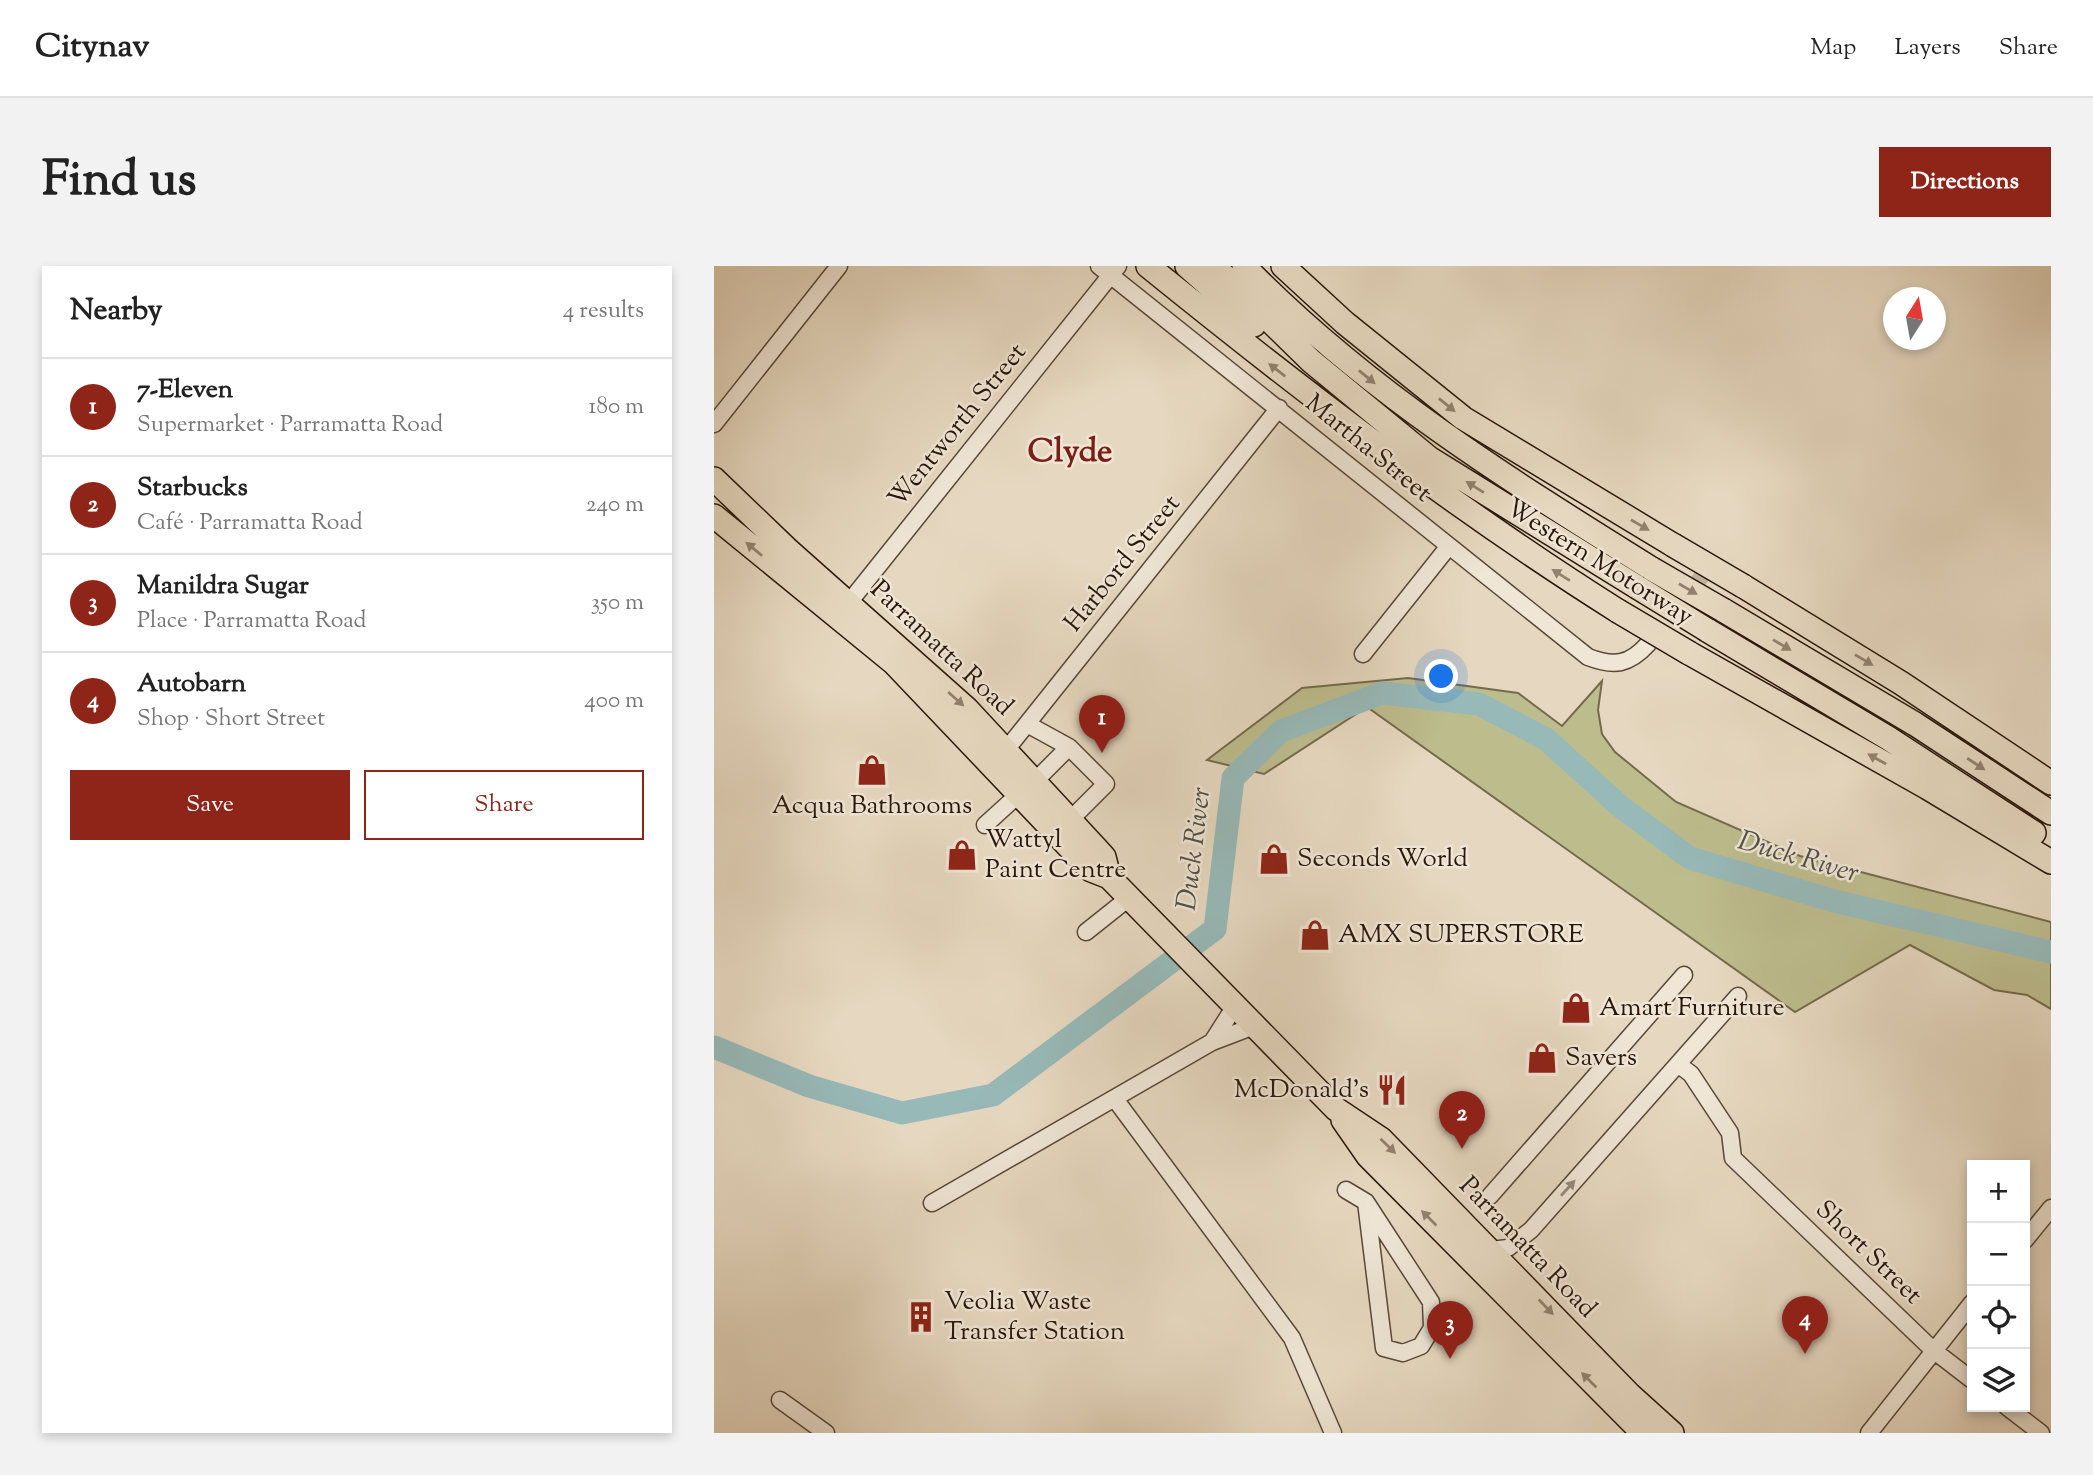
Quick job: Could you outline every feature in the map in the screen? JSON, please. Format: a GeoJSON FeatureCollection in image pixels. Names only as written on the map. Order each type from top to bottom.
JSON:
{"type":"FeatureCollection","features":[{"type":"Feature","properties":{"kind":"highway"},"geometry":{"type":"LineString","coordinates":[[1187,266],[1337,395],[1429,458]]}},
{"type":"Feature","properties":{"kind":"highway","name":"Western Motorway"},"geometry":{"type":"LineString","coordinates":[[1214,266],[1311,361],[1429,458],[1707,631],[1888,738],[2051,845]]}},
{"type":"Feature","properties":{"kind":"highway","name":"Western Motorway"},"geometry":{"type":"LineString","coordinates":[[1244,266],[1326,344],[1492,470],[1652,569],[1915,724],[2051,813]]}},
{"type":"Feature","properties":{"kind":"highway"},"geometry":{"type":"LineString","coordinates":[[1283,266],[1345,323],[1462,418],[1912,690],[2051,783]]}},
{"type":"Feature","properties":{"kind":"highway","name":"Western Motorway"},"geometry":{"type":"LineString","coordinates":[[1150,267],[1357,433],[1549,568],[1689,653],[1928,788],[2051,862]]}},
{"type":"Feature","properties":{"kind":"highway","name":"Parramatta Road"},"geometry":{"type":"LineString","coordinates":[[714,480],[787,549],[894,663],[1027,788],[1071,820],[1104,857],[1109,877]]}},
{"type":"Feature","properties":{"kind":"highway","name":"Parramatta Road"},"geometry":{"type":"LineString","coordinates":[[714,516],[844,610],[967,709],[1006,750],[1027,788],[1091,870],[1109,877],[1167,934],[1336,1109],[1368,1156],[1643,1433]]}},
{"type":"Feature","properties":{"kind":"highway","name":"Parramatta Road"},"geometry":{"type":"LineString","coordinates":[[1336,1109],[1381,1139],[1630,1395],[1672,1433]]}},
{"type":"Feature","properties":{"kind":"street"},"geometry":{"type":"LineString","coordinates":[[714,424],[839,266]]}},
{"type":"Feature","properties":{"kind":"street","name":"Martha Street"},"geometry":{"type":"LineString","coordinates":[[1109,269],[1588,657],[1608,664],[1630,662],[1648,644]]}},
{"type":"Feature","properties":{"kind":"street","name":"Wentworth Street"},"geometry":{"type":"LineString","coordinates":[[844,610],[1109,269]]}},
{"type":"Feature","properties":{"kind":"street","name":"Harbord Street"},"geometry":{"type":"LineString","coordinates":[[1006,750],[1279,408]]}},
{"type":"Feature","properties":{"kind":"street"},"geometry":{"type":"LineString","coordinates":[[1363,654],[1449,546]]}},
{"type":"Feature","properties":{"kind":"street"},"geometry":{"type":"LineString","coordinates":[[1027,724],[1069,747],[1106,784],[1071,820]]}},
{"type":"Feature","properties":{"kind":"street"},"geometry":{"type":"LineString","coordinates":[[985,825],[1069,747]]}},
{"type":"Feature","properties":{"kind":"street"},"geometry":{"type":"LineString","coordinates":[[1086,932],[1130,897]]}},
{"type":"Feature","properties":{"kind":"street"},"geometry":{"type":"LineString","coordinates":[[1490,1195],[1684,975]]}},
{"type":"Feature","properties":{"kind":"street"},"geometry":{"type":"LineString","coordinates":[[1491,1250],[1508,1248],[1531,1230],[1738,996]]}},
{"type":"Feature","properties":{"kind":"street"},"geometry":{"type":"LineString","coordinates":[[1212,1042],[1235,1006]]}},
{"type":"Feature","properties":{"kind":"street"},"geometry":{"type":"LineString","coordinates":[[932,1203],[1212,1042],[1254,1026]]}},
{"type":"Feature","properties":{"kind":"street","name":"Short Street"},"geometry":{"type":"LineString","coordinates":[[1679,1065],[1691,1074],[1730,1133],[1733,1158],[1933,1350],[1967,1376]]}},
{"type":"Feature","properties":{"kind":"street"},"geometry":{"type":"LineString","coordinates":[[1115,1099],[1292,1338],[1333,1433]]}},
{"type":"Feature","properties":{"kind":"street"},"geometry":{"type":"LineString","coordinates":[[1346,1191],[1366,1202],[1431,1302],[1432,1328],[1421,1346],[1403,1353],[1384,1348],[1366,1202]]}},
{"type":"Feature","properties":{"kind":"street"},"geometry":{"type":"LineString","coordinates":[[2030,1234],[2051,1208]]}},
{"type":"Feature","properties":{"kind":"street"},"geometry":{"type":"LineString","coordinates":[[1869,1433],[1967,1309]]}},
{"type":"Feature","properties":{"kind":"street"},"geometry":{"type":"LineString","coordinates":[[780,1400],[826,1433]]}},
{"type":"Feature","properties":{"kind":"street"},"geometry":{"type":"LineString","coordinates":[[2014,1412],[2041,1433]]}},
{"type":"Feature","properties":{"kind":"shaded area"},"geometry":{"type":"Polygon","coordinates":[[[1408,678],[1518,693],[1562,726],[1602,681],[1598,710],[1602,734],[1615,752],[1676,802],[1800,856],[2051,922],[2051,1009],[2027,995],[1994,990],[1910,945],[1795,1012],[1367,707],[1264,774],[1207,760],[1302,688],[1408,678]]]}},
{"type":"Feature","properties":{"kind":"waterway","name":"Duck River"},"geometry":{"type":"LineString","coordinates":[[714,1047],[809,1086],[902,1113],[993,1095],[1215,929],[1233,778],[1281,731],[1382,693],[1479,704],[1546,739],[1621,807],[1690,858],[1834,901],[2051,952]]}},
{"type":"Feature","properties":{"kind":"tunnel"},"geometry":{"type":"LineString","coordinates":[[1652,639],[1714,561]]}},
{"type":"Feature","properties":{"kind":"place","name":"7-Eleven"},"geometry":{"type":"Point","coordinates":[1102,753]}},
{"type":"Feature","properties":{"kind":"place","name":"Acqua Bathrooms"},"geometry":{"type":"Point","coordinates":[872,770]}},
{"type":"Feature","properties":{"kind":"place","name":"Wattyl Paint Centre"},"geometry":{"type":"Point","coordinates":[962,855]}},
{"type":"Feature","properties":{"kind":"place","name":"Seconds World"},"geometry":{"type":"Point","coordinates":[1274,859]}},
{"type":"Feature","properties":{"kind":"place","name":"AMX SUPERSTORE"},"geometry":{"type":"Point","coordinates":[1315,935]}},
{"type":"Feature","properties":{"kind":"place","name":"Amart Furniture"},"geometry":{"type":"Point","coordinates":[1576,1008]}},
{"type":"Feature","properties":{"kind":"place","name":"Savers"},"geometry":{"type":"Point","coordinates":[1542,1058]}},
{"type":"Feature","properties":{"kind":"place","name":"McDonald's"},"geometry":{"type":"Point","coordinates":[1392,1090]}},
{"type":"Feature","properties":{"kind":"place","name":"Starbucks"},"geometry":{"type":"Point","coordinates":[1462,1149]}},
{"type":"Feature","properties":{"kind":"place","name":"Veolia Waste Transfer Station"},"geometry":{"type":"Point","coordinates":[921,1317]}},
{"type":"Feature","properties":{"kind":"place","name":"Autobarn"},"geometry":{"type":"Point","coordinates":[1805,1354]}},
{"type":"Feature","properties":{"kind":"place","name":"Manildra Sugar"},"geometry":{"type":"Point","coordinates":[1450,1359]}},
{"type":"Feature","properties":{"kind":"district","name":"Clyde"},"geometry":{"type":"Point","coordinates":[1070,453]}}]}
